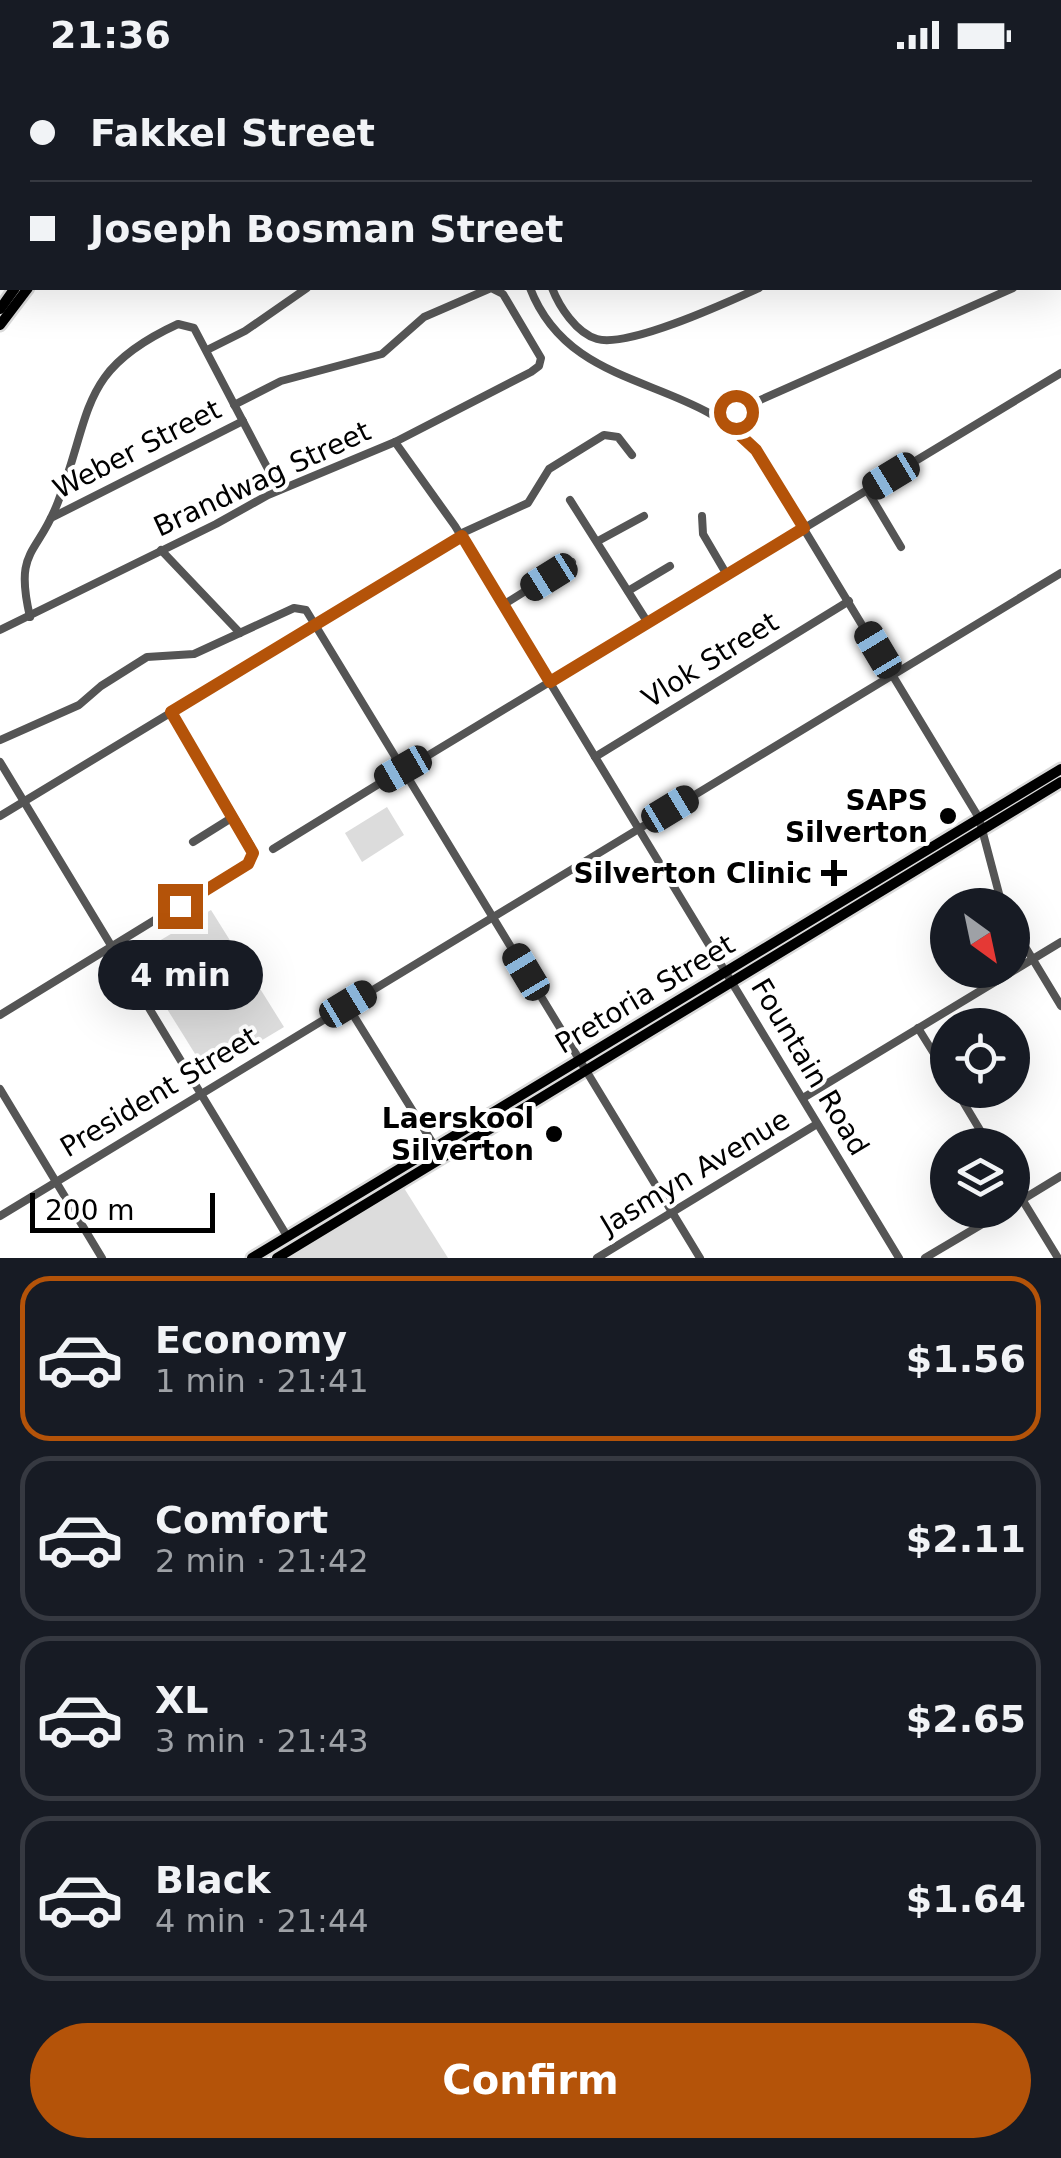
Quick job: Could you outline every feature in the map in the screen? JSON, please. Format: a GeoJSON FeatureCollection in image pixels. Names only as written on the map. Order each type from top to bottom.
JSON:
{"type":"FeatureCollection","features":[{"type":"Feature","properties":{"kind":"main road"},"geometry":{"type":"LineString","coordinates":[[0,325],[26,290]]}},
{"type":"Feature","properties":{"kind":"main road","name":"Pretoria Street"},"geometry":{"type":"LineString","coordinates":[[982,824],[1061,769]]}},
{"type":"Feature","properties":{"kind":"main road","name":"Pretoria Street"},"geometry":{"type":"LineString","coordinates":[[252,1258],[438,1153],[982,824],[1061,782]]}},
{"type":"Feature","properties":{"kind":"main road","name":"Pretoria Street"},"geometry":{"type":"LineString","coordinates":[[277,1258],[423,1170],[438,1153]]}},
{"type":"Feature","properties":{"kind":"main road"},"geometry":{"type":"LineString","coordinates":[[331,1210],[341,1210],[410,1170],[423,1170]]}},
{"type":"Feature","properties":{"kind":"street"},"geometry":{"type":"LineString","coordinates":[[207,350],[249,328],[304,290]]}},
{"type":"Feature","properties":{"kind":"street","name":"Brandwag Street"},"geometry":{"type":"LineString","coordinates":[[234,404],[281,381],[382,354],[424,317],[485,290]]}},
{"type":"Feature","properties":{"kind":"street","name":"Brandwag Street"},"geometry":{"type":"LineString","coordinates":[[0,630],[279,490],[396,442],[531,372],[540,364],[540,353],[504,294],[495,290]]}},
{"type":"Feature","properties":{"kind":"street"},"geometry":{"type":"LineString","coordinates":[[531,290],[549,324],[587,359],[703,409],[727,423],[756,450],[982,824],[998,888]]}},
{"type":"Feature","properties":{"kind":"street"},"geometry":{"type":"LineString","coordinates":[[553,290],[565,312],[583,331],[611,340],[677,322],[754,290]]}},
{"type":"Feature","properties":{"kind":"street"},"geometry":{"type":"LineString","coordinates":[[727,423],[740,408],[1008,290]]}},
{"type":"Feature","properties":{"kind":"street"},"geometry":{"type":"LineString","coordinates":[[30,617],[24,568],[61,496],[90,400],[123,356],[144,340],[183,323],[194,328],[279,490]]}},
{"type":"Feature","properties":{"kind":"street"},"geometry":{"type":"LineString","coordinates":[[273,849],[1061,372]]}},
{"type":"Feature","properties":{"kind":"street","name":"Weber Street"},"geometry":{"type":"LineString","coordinates":[[50,518],[243,421]]}},
{"type":"Feature","properties":{"kind":"street"},"geometry":{"type":"LineString","coordinates":[[0,816],[461,535],[528,503],[551,466],[604,435],[618,437],[632,455]]}},
{"type":"Feature","properties":{"kind":"street","name":"Fountain Road"},"geometry":{"type":"LineString","coordinates":[[396,442],[461,535],[899,1258]]}},
{"type":"Feature","properties":{"kind":"street"},"geometry":{"type":"LineString","coordinates":[[867,490],[901,547]]}},
{"type":"Feature","properties":{"kind":"street"},"geometry":{"type":"LineString","coordinates":[[570,500],[648,623]]}},
{"type":"Feature","properties":{"kind":"street"},"geometry":{"type":"LineString","coordinates":[[598,541],[644,516]]}},
{"type":"Feature","properties":{"kind":"street"},"geometry":{"type":"LineString","coordinates":[[702,516],[703,534],[728,575]]}},
{"type":"Feature","properties":{"kind":"street"},"geometry":{"type":"LineString","coordinates":[[161,550],[240,633]]}},
{"type":"Feature","properties":{"kind":"street"},"geometry":{"type":"LineString","coordinates":[[504,605],[572,562]]}},
{"type":"Feature","properties":{"kind":"street"},"geometry":{"type":"LineString","coordinates":[[628,591],[670,566]]}},
{"type":"Feature","properties":{"kind":"street","name":"President Street"},"geometry":{"type":"LineString","coordinates":[[0,1216],[1061,573]]}},
{"type":"Feature","properties":{"kind":"street","name":"Vlok Street"},"geometry":{"type":"LineString","coordinates":[[595,757],[849,601]]}},
{"type":"Feature","properties":{"kind":"street"},"geometry":{"type":"LineString","coordinates":[[0,740],[78,705],[148,658],[194,654],[300,607],[307,611],[700,1258]]}},
{"type":"Feature","properties":{"kind":"street"},"geometry":{"type":"LineString","coordinates":[[0,1014],[241,869],[252,858],[251,846],[171,712]]}},
{"type":"Feature","properties":{"kind":"street"},"geometry":{"type":"LineString","coordinates":[[0,762],[287,1236]]}},
{"type":"Feature","properties":{"kind":"street"},"geometry":{"type":"LineString","coordinates":[[192,842],[233,817]]}},
{"type":"Feature","properties":{"kind":"street","name":"Jasmyn Avenue"},"geometry":{"type":"LineString","coordinates":[[803,1098],[1061,942]]}},
{"type":"Feature","properties":{"kind":"street"},"geometry":{"type":"LineString","coordinates":[[1030,956],[1061,1006]]}},
{"type":"Feature","properties":{"kind":"street"},"geometry":{"type":"LineString","coordinates":[[348,1004],[438,1153]]}},
{"type":"Feature","properties":{"kind":"street"},"geometry":{"type":"LineString","coordinates":[[918,1028],[930,1047]]}},
{"type":"Feature","properties":{"kind":"street"},"geometry":{"type":"LineString","coordinates":[[0,1090],[99,1257]]}},
{"type":"Feature","properties":{"kind":"street","name":"Jasmyn Avenue"},"geometry":{"type":"LineString","coordinates":[[597,1258],[817,1124]]}},
{"type":"Feature","properties":{"kind":"street"},"geometry":{"type":"LineString","coordinates":[[1030,1195],[1061,1176]]}},
{"type":"Feature","properties":{"kind":"street"},"geometry":{"type":"LineString","coordinates":[[1030,1213],[1058,1258]]}},
{"type":"Feature","properties":{"kind":"street"},"geometry":{"type":"LineString","coordinates":[[925,1258],[976,1228]]}},
{"type":"Feature","properties":{"kind":"shaded area"},"geometry":{"type":"Polygon","coordinates":[[[387,807],[404,835],[362,862],[345,833],[387,807]]]}},
{"type":"Feature","properties":{"kind":"shaded area"},"geometry":{"type":"Polygon","coordinates":[[[211,910],[284,1027],[207,1073],[134,956],[211,910]]]}},
{"type":"Feature","properties":{"kind":"shaded area"},"geometry":{"type":"Polygon","coordinates":[[[404,1188],[448,1258],[288,1258],[404,1188]]]}},
{"type":"Feature","properties":{"kind":"place","name":"SAPS Silverton"},"geometry":{"type":"Point","coordinates":[948,816]}},
{"type":"Feature","properties":{"kind":"place","name":"Silverton Clinic"},"geometry":{"type":"Point","coordinates":[834,873]}},
{"type":"Feature","properties":{"kind":"place","name":"Laerskool Silverton"},"geometry":{"type":"Point","coordinates":[554,1134]}},
{"type":"Feature","properties":{"kind":"route"},"geometry":{"type":"LineString","coordinates":[[180,906],[248,864],[253,853],[171,712],[462,536],[550,682],[804,528],[756,450],[727,423],[736,412]]}}]}
